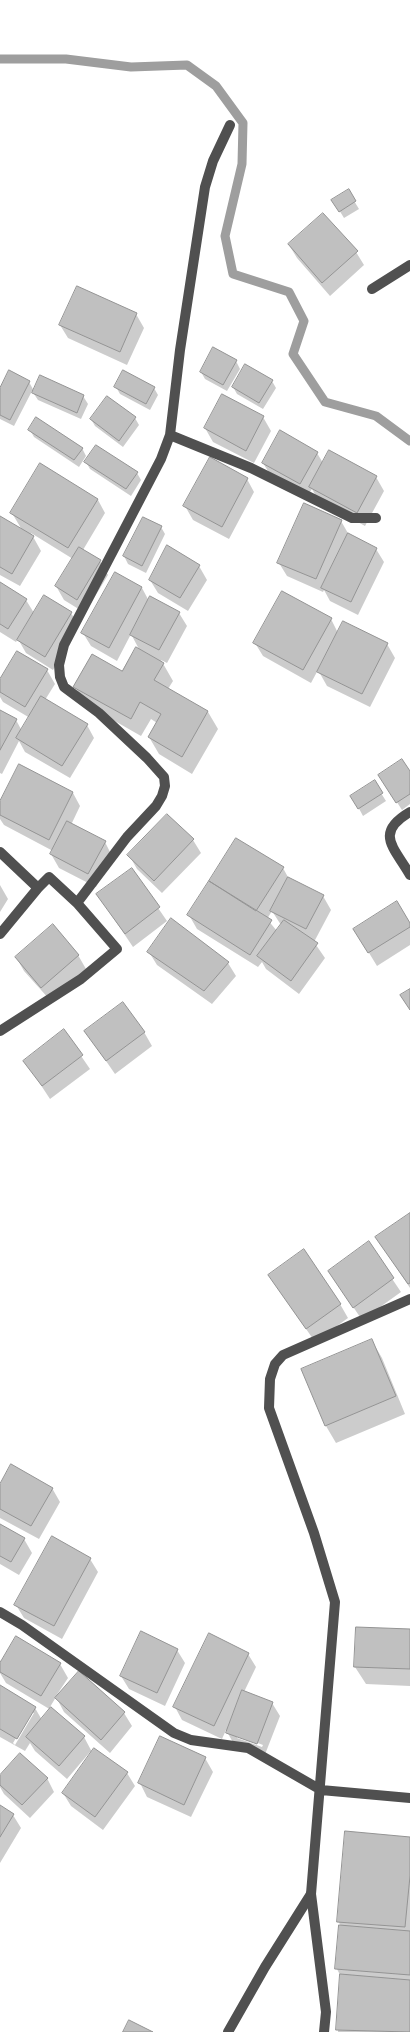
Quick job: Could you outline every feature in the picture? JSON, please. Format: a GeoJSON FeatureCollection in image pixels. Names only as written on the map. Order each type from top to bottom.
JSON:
{"type":"FeatureCollection","features":[{"type":"Feature","properties":{"kind":"street"},"geometry":{"type":"LineString","coordinates":[[77,903],[127,837],[156,806],[165,786],[164,777],[147,758],[99,713],[64,687],[60,677],[59,665],[64,646],[162,459],[170,435],[180,350],[205,188],[213,160],[230,125]]}},
{"type":"Feature","properties":{"kind":"street"},"geometry":{"type":"LineString","coordinates":[[372,288],[410,265]]}},
{"type":"Feature","properties":{"kind":"street"},"geometry":{"type":"LineString","coordinates":[[170,435],[251,468],[352,518],[376,518]]}},
{"type":"Feature","properties":{"kind":"street"},"geometry":{"type":"LineString","coordinates":[[410,812],[395,821],[390,832],[390,841],[410,875]]}},
{"type":"Feature","properties":{"kind":"street"},"geometry":{"type":"LineString","coordinates":[[0,852],[38,888]]}},
{"type":"Feature","properties":{"kind":"street"},"geometry":{"type":"LineString","coordinates":[[0,934],[49,877],[77,903],[117,949],[81,979],[0,1031]]}},
{"type":"Feature","properties":{"kind":"street"},"geometry":{"type":"LineString","coordinates":[[324,2032],[326,2012],[311,1894],[335,1602],[314,1533],[269,1408],[270,1379],[275,1364],[283,1355],[410,1299]]}},
{"type":"Feature","properties":{"kind":"street"},"geometry":{"type":"LineString","coordinates":[[0,1612],[22,1625],[174,1733],[191,1740],[248,1748],[321,1790],[410,1798]]}},
{"type":"Feature","properties":{"kind":"street"},"geometry":{"type":"LineString","coordinates":[[228,2032],[265,1966],[311,1894]]}},
{"type":"Feature","properties":{"kind":"building"},"geometry":{"type":"Polygon","coordinates":[[[349,189],[356,201],[339,212],[331,200],[349,189]]]}},
{"type":"Feature","properties":{"kind":"building"},"geometry":{"type":"Polygon","coordinates":[[[323,213],[358,251],[322,283],[288,244],[323,213]]]}},
{"type":"Feature","properties":{"kind":"building"},"geometry":{"type":"Polygon","coordinates":[[[77,286],[137,313],[120,352],[59,325],[77,286]]]}},
{"type":"Feature","properties":{"kind":"building"},"geometry":{"type":"Polygon","coordinates":[[[213,347],[237,360],[223,385],[200,372],[213,347]]]}},
{"type":"Feature","properties":{"kind":"building"},"geometry":{"type":"Polygon","coordinates":[[[245,364],[273,380],[259,403],[232,387],[245,364]]]}},
{"type":"Feature","properties":{"kind":"building"},"geometry":{"type":"Polygon","coordinates":[[[9,370],[30,381],[10,420],[0,415],[0,388],[9,370]]]}},
{"type":"Feature","properties":{"kind":"building"},"geometry":{"type":"Polygon","coordinates":[[[123,370],[155,387],[146,404],[114,387],[123,370]]]}},
{"type":"Feature","properties":{"kind":"building"},"geometry":{"type":"Polygon","coordinates":[[[40,375],[84,395],[77,413],[32,393],[40,375]]]}},
{"type":"Feature","properties":{"kind":"building"},"geometry":{"type":"Polygon","coordinates":[[[222,394],[264,416],[246,451],[204,428],[222,394]]]}},
{"type":"Feature","properties":{"kind":"building"},"geometry":{"type":"Polygon","coordinates":[[[107,396],[136,417],[119,441],[90,419],[107,396]]]}},
{"type":"Feature","properties":{"kind":"building"},"geometry":{"type":"Polygon","coordinates":[[[36,417],[83,448],[74,460],[28,430],[36,417]]]}},
{"type":"Feature","properties":{"kind":"building"},"geometry":{"type":"Polygon","coordinates":[[[280,430],[318,452],[300,484],[262,463],[280,430]]]}},
{"type":"Feature","properties":{"kind":"building"},"geometry":{"type":"Polygon","coordinates":[[[96,445],[138,472],[126,489],[84,462],[96,445]]]}},
{"type":"Feature","properties":{"kind":"building"},"geometry":{"type":"Polygon","coordinates":[[[329,450],[377,476],[357,513],[309,487],[329,450]]]}},
{"type":"Feature","properties":{"kind":"building"},"geometry":{"type":"Polygon","coordinates":[[[210,457],[248,478],[222,527],[183,506],[210,457]]]}},
{"type":"Feature","properties":{"kind":"building"},"geometry":{"type":"Polygon","coordinates":[[[40,463],[98,499],[68,548],[10,513],[40,463]]]}},
{"type":"Feature","properties":{"kind":"building"},"geometry":{"type":"Polygon","coordinates":[[[304,503],[342,520],[316,579],[277,563],[304,503]]]}},
{"type":"Feature","properties":{"kind":"building"},"geometry":{"type":"Polygon","coordinates":[[[0,516],[34,536],[12,574],[0,567],[0,516]]]}},
{"type":"Feature","properties":{"kind":"building"},"geometry":{"type":"Polygon","coordinates":[[[143,517],[162,526],[142,566],[123,556],[143,517]]]}},
{"type":"Feature","properties":{"kind":"building"},"geometry":{"type":"Polygon","coordinates":[[[348,533],[377,548],[351,602],[321,588],[348,533]]]}},
{"type":"Feature","properties":{"kind":"building"},"geometry":{"type":"Polygon","coordinates":[[[167,545],[200,565],[180,598],[149,580],[167,545]]]}},
{"type":"Feature","properties":{"kind":"building"},"geometry":{"type":"Polygon","coordinates":[[[79,547],[101,560],[77,600],[55,586],[79,547]]]}},
{"type":"Feature","properties":{"kind":"building"},"geometry":{"type":"Polygon","coordinates":[[[115,572],[142,587],[109,648],[81,633],[115,572]]]}},
{"type":"Feature","properties":{"kind":"building"},"geometry":{"type":"Polygon","coordinates":[[[0,582],[27,599],[8,629],[0,624],[0,582]]]}},
{"type":"Feature","properties":{"kind":"building"},"geometry":{"type":"Polygon","coordinates":[[[282,591],[332,618],[303,670],[253,643],[282,591]]]}},
{"type":"Feature","properties":{"kind":"building"},"geometry":{"type":"Polygon","coordinates":[[[44,595],[72,612],[45,657],[17,640],[44,595]]]}},
{"type":"Feature","properties":{"kind":"building"},"geometry":{"type":"Polygon","coordinates":[[[150,596],[180,612],[159,650],[130,635],[150,596]]]}},
{"type":"Feature","properties":{"kind":"building"},"geometry":{"type":"Polygon","coordinates":[[[343,621],[388,643],[362,694],[317,672],[343,621]]]}},
{"type":"Feature","properties":{"kind":"building"},"geometry":{"type":"Polygon","coordinates":[[[136,647],[164,663],[154,680],[208,711],[182,757],[148,737],[161,714],[140,702],[131,719],[73,687],[92,654],[122,671],[136,647]]]}},
{"type":"Feature","properties":{"kind":"building"},"geometry":{"type":"Polygon","coordinates":[[[17,651],[48,669],[25,707],[0,692],[0,679],[17,651]]]}},
{"type":"Feature","properties":{"kind":"building"},"geometry":{"type":"Polygon","coordinates":[[[41,696],[88,724],[62,766],[16,738],[41,696]]]}},
{"type":"Feature","properties":{"kind":"building"},"geometry":{"type":"Polygon","coordinates":[[[0,710],[17,719],[0,750],[0,710]]]}},
{"type":"Feature","properties":{"kind":"building"},"geometry":{"type":"Polygon","coordinates":[[[402,759],[410,771],[410,794],[396,803],[378,775],[402,759]]]}},
{"type":"Feature","properties":{"kind":"building"},"geometry":{"type":"Polygon","coordinates":[[[19,764],[73,792],[49,840],[0,815],[0,801],[19,764]]]}},
{"type":"Feature","properties":{"kind":"building"},"geometry":{"type":"Polygon","coordinates":[[[375,780],[383,793],[358,809],[350,796],[375,780]]]}},
{"type":"Feature","properties":{"kind":"building"},"geometry":{"type":"Polygon","coordinates":[[[167,814],[194,839],[154,881],[127,855],[167,814]]]}},
{"type":"Feature","properties":{"kind":"building"},"geometry":{"type":"Polygon","coordinates":[[[67,821],[106,841],[88,874],[50,854],[67,821]]]}},
{"type":"Feature","properties":{"kind":"building"},"geometry":{"type":"Polygon","coordinates":[[[236,838],[284,867],[256,911],[209,881],[236,838]]]}},
{"type":"Feature","properties":{"kind":"building"},"geometry":{"type":"Polygon","coordinates":[[[132,868],[160,907],[125,934],[96,894],[132,868]]]}},
{"type":"Feature","properties":{"kind":"building"},"geometry":{"type":"Polygon","coordinates":[[[288,877],[324,895],[306,929],[270,911],[288,877]]]}},
{"type":"Feature","properties":{"kind":"building"},"geometry":{"type":"Polygon","coordinates":[[[209,881],[272,920],[250,955],[187,915],[209,881]]]}},
{"type":"Feature","properties":{"kind":"building"},"geometry":{"type":"Polygon","coordinates":[[[397,901],[410,923],[410,927],[368,953],[353,929],[397,901]]]}},
{"type":"Feature","properties":{"kind":"building"},"geometry":{"type":"Polygon","coordinates":[[[171,918],[229,962],[204,991],[147,952],[171,918]]]}},
{"type":"Feature","properties":{"kind":"building"},"geometry":{"type":"Polygon","coordinates":[[[284,920],[318,943],[291,981],[257,956],[284,920]]]}},
{"type":"Feature","properties":{"kind":"building"},"geometry":{"type":"Polygon","coordinates":[[[53,924],[79,955],[41,988],[15,957],[53,924]]]}},
{"type":"Feature","properties":{"kind":"building"},"geometry":{"type":"Polygon","coordinates":[[[410,989],[410,1010],[400,995],[410,989]]]}},
{"type":"Feature","properties":{"kind":"building"},"geometry":{"type":"Polygon","coordinates":[[[123,1002],[145,1032],[106,1061],[84,1031],[123,1002]]]}},
{"type":"Feature","properties":{"kind":"building"},"geometry":{"type":"Polygon","coordinates":[[[64,1029],[83,1055],[42,1086],[23,1061],[64,1029]]]}},
{"type":"Feature","properties":{"kind":"building"},"geometry":{"type":"Polygon","coordinates":[[[410,1213],[410,1283],[408,1284],[375,1237],[410,1213]]]}},
{"type":"Feature","properties":{"kind":"building"},"geometry":{"type":"Polygon","coordinates":[[[369,1241],[394,1278],[353,1308],[328,1271],[369,1241]]]}},
{"type":"Feature","properties":{"kind":"building"},"geometry":{"type":"Polygon","coordinates":[[[304,1249],[341,1304],[306,1329],[268,1275],[304,1249]]]}},
{"type":"Feature","properties":{"kind":"building"},"geometry":{"type":"Polygon","coordinates":[[[372,1339],[396,1396],[325,1426],[301,1369],[372,1339]]]}},
{"type":"Feature","properties":{"kind":"building"},"geometry":{"type":"Polygon","coordinates":[[[11,1464],[53,1488],[31,1526],[0,1509],[0,1484],[11,1464]]]}},
{"type":"Feature","properties":{"kind":"building"},"geometry":{"type":"Polygon","coordinates":[[[0,1524],[25,1538],[11,1562],[0,1556],[0,1524]]]}},
{"type":"Feature","properties":{"kind":"building"},"geometry":{"type":"Polygon","coordinates":[[[52,1536],[91,1558],[54,1626],[14,1605],[52,1536]]]}},
{"type":"Feature","properties":{"kind":"building"},"geometry":{"type":"Polygon","coordinates":[[[356,1627],[410,1629],[410,1669],[354,1667],[356,1627]]]}},
{"type":"Feature","properties":{"kind":"building"},"geometry":{"type":"Polygon","coordinates":[[[141,1631],[178,1649],[157,1693],[120,1676],[141,1631]]]}},
{"type":"Feature","properties":{"kind":"building"},"geometry":{"type":"Polygon","coordinates":[[[209,1633],[249,1653],[214,1726],[173,1707],[209,1633]]]}},
{"type":"Feature","properties":{"kind":"building"},"geometry":{"type":"Polygon","coordinates":[[[16,1636],[61,1663],[41,1696],[0,1672],[0,1663],[16,1636]]]}},
{"type":"Feature","properties":{"kind":"building"},"geometry":{"type":"Polygon","coordinates":[[[79,1671],[125,1712],[101,1740],[55,1698],[79,1671]]]}},
{"type":"Feature","properties":{"kind":"building"},"geometry":{"type":"Polygon","coordinates":[[[0,1685],[36,1707],[17,1739],[0,1729],[0,1685]]]}},
{"type":"Feature","properties":{"kind":"building"},"geometry":{"type":"Polygon","coordinates":[[[242,1690],[273,1702],[257,1744],[226,1733],[242,1690]]]}},
{"type":"Feature","properties":{"kind":"building"},"geometry":{"type":"Polygon","coordinates":[[[51,1707],[85,1736],[59,1766],[26,1737],[51,1707]]]}},
{"type":"Feature","properties":{"kind":"building"},"geometry":{"type":"Polygon","coordinates":[[[160,1736],[206,1757],[184,1805],[138,1783],[160,1736]]]}},
{"type":"Feature","properties":{"kind":"building"},"geometry":{"type":"Polygon","coordinates":[[[94,1748],[128,1772],[95,1817],[62,1793],[94,1748]]]}},
{"type":"Feature","properties":{"kind":"building"},"geometry":{"type":"Polygon","coordinates":[[[20,1753],[48,1778],[22,1805],[0,1785],[0,1775],[20,1753]]]}},
{"type":"Feature","properties":{"kind":"building"},"geometry":{"type":"Polygon","coordinates":[[[0,1805],[14,1814],[0,1837],[0,1805]]]}},
{"type":"Feature","properties":{"kind":"building"},"geometry":{"type":"Polygon","coordinates":[[[345,1831],[410,1837],[410,1876],[405,1927],[337,1922],[345,1831]]]}},
{"type":"Feature","properties":{"kind":"building"},"geometry":{"type":"Polygon","coordinates":[[[339,1925],[410,1931],[410,1975],[335,1969],[339,1925]]]}},
{"type":"Feature","properties":{"kind":"building"},"geometry":{"type":"Polygon","coordinates":[[[340,1974],[410,1980],[410,2032],[336,2030],[340,1974]]]}},
{"type":"Feature","properties":{"kind":"building"},"geometry":{"type":"Polygon","coordinates":[[[129,2020],[153,2032],[123,2032],[129,2020]]]}},
{"type":"Feature","properties":{"kind":"waterway"},"geometry":{"type":"LineString","coordinates":[[0,59],[66,59],[131,67],[187,65],[216,86],[243,123],[242,164],[225,236],[233,274],[289,292],[304,321],[293,354],[325,402],[376,416],[410,441]]}}]}
